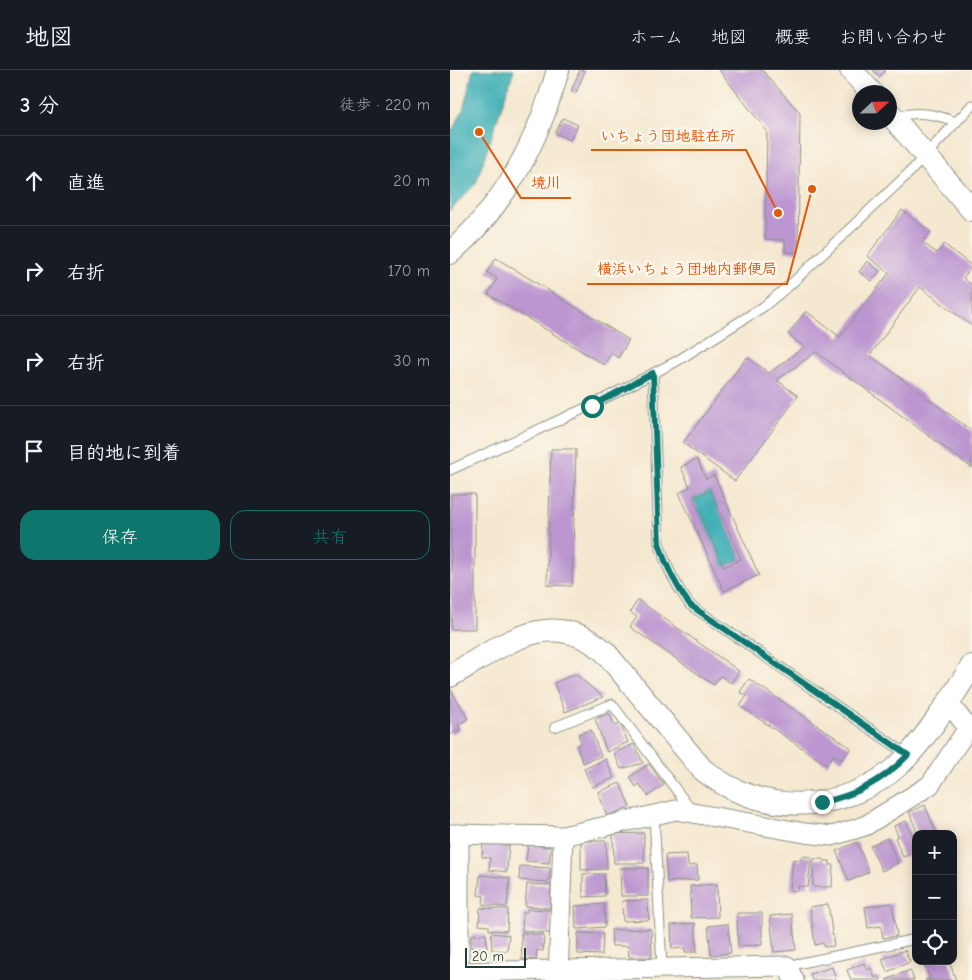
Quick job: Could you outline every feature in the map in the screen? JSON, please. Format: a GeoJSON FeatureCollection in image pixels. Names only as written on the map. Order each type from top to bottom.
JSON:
{"type":"FeatureCollection","features":[{"type":"Feature","properties":{"kind":"street"},"geometry":{"type":"LineString","coordinates":[[450,253],[471,235],[494,208],[519,170],[539,128],[558,70]]}},
{"type":"Feature","properties":{"kind":"street"},"geometry":{"type":"LineString","coordinates":[[851,70],[865,85]]}},
{"type":"Feature","properties":{"kind":"street"},"geometry":{"type":"LineString","coordinates":[[897,123],[972,210]]}},
{"type":"Feature","properties":{"kind":"street"},"geometry":{"type":"LineString","coordinates":[[450,676],[528,634],[556,629],[575,633],[606,652],[702,769],[731,789],[768,802],[794,805],[836,799],[877,781],[908,755],[948,702],[972,666]]}},
{"type":"Feature","properties":{"kind":"street"},"geometry":{"type":"LineString","coordinates":[[790,973],[662,968],[558,975],[455,974],[454,834],[563,836],[676,810],[805,834],[832,836],[865,826],[930,785],[968,728],[948,702]]}},
{"type":"Feature","properties":{"kind":"street"},"geometry":{"type":"LineString","coordinates":[[558,975],[563,836]]}},
{"type":"Feature","properties":{"kind":"lane"},"geometry":{"type":"LineString","coordinates":[[450,470],[592,406],[737,324],[770,301],[791,284],[926,156],[972,105]]}},
{"type":"Feature","properties":{"kind":"lane"},"geometry":{"type":"LineString","coordinates":[[897,115],[922,112],[935,114],[956,122]]}},
{"type":"Feature","properties":{"kind":"lane"},"geometry":{"type":"LineString","coordinates":[[653,373],[659,543],[665,564],[676,587],[690,605],[908,755]]}},
{"type":"Feature","properties":{"kind":"lane"},"geometry":{"type":"LineString","coordinates":[[555,727],[612,704],[694,812]]}},
{"type":"Feature","properties":{"kind":"lane"},"geometry":{"type":"LineString","coordinates":[[654,815],[662,968]]}},
{"type":"Feature","properties":{"kind":"lane"},"geometry":{"type":"LineString","coordinates":[[790,973],[912,940]]}},
{"type":"Feature","properties":{"kind":"water"},"geometry":{"type":"Polygon","coordinates":[[[473,70],[514,70],[476,183],[450,211],[450,135],[463,110],[473,70]]]}},
{"type":"Feature","properties":{"kind":"water"},"geometry":{"type":"Polygon","coordinates":[[[710,490],[741,559],[724,567],[693,498],[710,490]]]}},
{"type":"Feature","properties":{"kind":"building"},"geometry":{"type":"Polygon","coordinates":[[[580,70],[585,71],[576,93],[571,91],[580,70]]]}},
{"type":"Feature","properties":{"kind":"building"},"geometry":{"type":"Polygon","coordinates":[[[719,70],[762,70],[800,113],[798,252],[785,252],[785,240],[765,239],[767,131],[719,70]]]}},
{"type":"Feature","properties":{"kind":"building"},"geometry":{"type":"Polygon","coordinates":[[[873,70],[884,70],[885,71],[879,77],[873,70]]]}},
{"type":"Feature","properties":{"kind":"building"},"geometry":{"type":"Polygon","coordinates":[[[563,118],[578,125],[570,140],[555,133],[563,118]]]}},
{"type":"Feature","properties":{"kind":"building"},"geometry":{"type":"Polygon","coordinates":[[[902,210],[931,232],[922,242],[937,253],[944,244],[972,266],[963,278],[972,285],[972,326],[920,287],[870,355],[972,431],[972,468],[816,352],[777,380],[798,396],[735,481],[683,443],[747,357],[769,373],[804,347],[788,334],[806,311],[840,337],[889,273],[867,256],[902,210]]]}},
{"type":"Feature","properties":{"kind":"building"},"geometry":{"type":"Polygon","coordinates":[[[496,258],[629,340],[618,358],[611,353],[604,365],[488,294],[497,279],[487,272],[496,258]]]}},
{"type":"Feature","properties":{"kind":"building"},"geometry":{"type":"Polygon","coordinates":[[[867,261],[880,271],[872,281],[859,272],[867,261]]]}},
{"type":"Feature","properties":{"kind":"building"},"geometry":{"type":"Polygon","coordinates":[[[551,449],[576,449],[572,586],[547,585],[551,449]]]}},
{"type":"Feature","properties":{"kind":"building"},"geometry":{"type":"Polygon","coordinates":[[[697,459],[706,479],[714,475],[759,575],[724,591],[679,493],[690,487],[681,467],[697,459]],[[710,490],[693,498],[724,567],[741,559],[710,490]]]}},
{"type":"Feature","properties":{"kind":"building"},"geometry":{"type":"Polygon","coordinates":[[[451,494],[475,494],[475,629],[451,629],[451,494]]]}},
{"type":"Feature","properties":{"kind":"building"},"geometry":{"type":"Polygon","coordinates":[[[638,600],[739,671],[731,683],[720,676],[714,685],[630,627],[637,617],[630,612],[638,600]]]}},
{"type":"Feature","properties":{"kind":"building"},"geometry":{"type":"Polygon","coordinates":[[[575,674],[603,697],[565,712],[554,683],[575,674]]]}},
{"type":"Feature","properties":{"kind":"building"},"geometry":{"type":"Polygon","coordinates":[[[749,679],[851,748],[842,760],[833,755],[827,765],[740,706],[747,696],[740,692],[749,679]]]}},
{"type":"Feature","properties":{"kind":"building"},"geometry":{"type":"Polygon","coordinates":[[[450,688],[468,719],[458,725],[460,729],[450,735],[450,688]]]}},
{"type":"Feature","properties":{"kind":"building"},"geometry":{"type":"Polygon","coordinates":[[[609,713],[615,726],[620,724],[628,742],[607,752],[595,719],[609,713]]]}},
{"type":"Feature","properties":{"kind":"building"},"geometry":{"type":"Polygon","coordinates":[[[591,730],[601,756],[583,763],[576,745],[581,743],[578,734],[591,730]]]}},
{"type":"Feature","properties":{"kind":"building"},"geometry":{"type":"Polygon","coordinates":[[[634,744],[643,763],[621,769],[614,753],[634,744]]]}},
{"type":"Feature","properties":{"kind":"building"},"geometry":{"type":"Polygon","coordinates":[[[606,759],[614,778],[592,787],[584,769],[606,759]]]}},
{"type":"Feature","properties":{"kind":"building"},"geometry":{"type":"Polygon","coordinates":[[[649,764],[664,785],[648,796],[639,784],[636,787],[630,777],[649,764]]]}},
{"type":"Feature","properties":{"kind":"building"},"geometry":{"type":"Polygon","coordinates":[[[620,783],[630,807],[607,816],[598,792],[620,783]]]}},
{"type":"Feature","properties":{"kind":"building"},"geometry":{"type":"Polygon","coordinates":[[[925,805],[935,830],[916,830],[909,812],[925,805]]]}},
{"type":"Feature","properties":{"kind":"building"},"geometry":{"type":"Polygon","coordinates":[[[906,821],[912,835],[912,854],[903,857],[895,838],[898,836],[894,826],[906,821]]]}},
{"type":"Feature","properties":{"kind":"building"},"geometry":{"type":"Polygon","coordinates":[[[644,833],[644,863],[614,863],[613,834],[644,833]]]}},
{"type":"Feature","properties":{"kind":"building"},"geometry":{"type":"Polygon","coordinates":[[[887,838],[898,863],[882,871],[870,846],[887,838]]]}},
{"type":"Feature","properties":{"kind":"building"},"geometry":{"type":"Polygon","coordinates":[[[483,841],[509,843],[507,872],[489,870],[490,858],[482,857],[483,841]]]}},
{"type":"Feature","properties":{"kind":"building"},"geometry":{"type":"Polygon","coordinates":[[[581,841],[606,841],[607,869],[581,870],[581,841]]]}},
{"type":"Feature","properties":{"kind":"building"},"geometry":{"type":"Polygon","coordinates":[[[857,842],[869,872],[849,881],[836,851],[857,842]]]}},
{"type":"Feature","properties":{"kind":"building"},"geometry":{"type":"Polygon","coordinates":[[[528,845],[551,847],[549,863],[526,861],[528,845]]]}},
{"type":"Feature","properties":{"kind":"building"},"geometry":{"type":"Polygon","coordinates":[[[687,854],[688,866],[697,865],[698,880],[667,882],[665,855],[687,854]]]}},
{"type":"Feature","properties":{"kind":"building"},"geometry":{"type":"Polygon","coordinates":[[[802,856],[811,857],[808,887],[798,886],[798,891],[790,890],[793,859],[801,860],[802,856]]]}},
{"type":"Feature","properties":{"kind":"building"},"geometry":{"type":"Polygon","coordinates":[[[813,859],[824,859],[824,861],[830,861],[830,865],[833,865],[832,887],[813,887],[813,859]]]}},
{"type":"Feature","properties":{"kind":"building"},"geometry":{"type":"Polygon","coordinates":[[[520,866],[550,868],[549,882],[519,880],[520,866]]]}},
{"type":"Feature","properties":{"kind":"building"},"geometry":{"type":"Polygon","coordinates":[[[620,868],[648,868],[648,896],[621,896],[620,868]]]}},
{"type":"Feature","properties":{"kind":"building"},"geometry":{"type":"Polygon","coordinates":[[[583,874],[604,874],[605,896],[583,897],[583,874]]]}},
{"type":"Feature","properties":{"kind":"building"},"geometry":{"type":"Polygon","coordinates":[[[480,875],[510,878],[507,907],[483,905],[484,896],[478,895],[480,875]]]}},
{"type":"Feature","properties":{"kind":"building"},"geometry":{"type":"Polygon","coordinates":[[[527,884],[551,885],[550,908],[525,906],[527,884]]]}},
{"type":"Feature","properties":{"kind":"building"},"geometry":{"type":"Polygon","coordinates":[[[717,884],[718,917],[691,918],[690,886],[717,884]]]}},
{"type":"Feature","properties":{"kind":"building"},"geometry":{"type":"Polygon","coordinates":[[[648,900],[649,920],[623,921],[622,901],[648,900]]]}},
{"type":"Feature","properties":{"kind":"building"},"geometry":{"type":"Polygon","coordinates":[[[892,903],[897,936],[883,938],[881,926],[868,928],[865,907],[892,903]]]}},
{"type":"Feature","properties":{"kind":"building"},"geometry":{"type":"Polygon","coordinates":[[[604,904],[605,927],[576,929],[575,906],[604,904]]]}},
{"type":"Feature","properties":{"kind":"building"},"geometry":{"type":"Polygon","coordinates":[[[828,904],[834,946],[824,947],[823,943],[815,945],[810,907],[828,904]]]}},
{"type":"Feature","properties":{"kind":"building"},"geometry":{"type":"Polygon","coordinates":[[[480,908],[508,909],[507,931],[489,930],[489,926],[479,925],[480,908]]]}},
{"type":"Feature","properties":{"kind":"building"},"geometry":{"type":"Polygon","coordinates":[[[527,909],[551,910],[550,933],[522,931],[523,912],[527,912],[527,909]]]}},
{"type":"Feature","properties":{"kind":"building"},"geometry":{"type":"Polygon","coordinates":[[[737,913],[762,913],[762,945],[738,946],[737,913]]]}},
{"type":"Feature","properties":{"kind":"building"},"geometry":{"type":"Polygon","coordinates":[[[792,914],[796,950],[774,952],[770,916],[792,914]]]}},
{"type":"Feature","properties":{"kind":"building"},"geometry":{"type":"Polygon","coordinates":[[[695,923],[697,952],[685,952],[685,948],[672,949],[671,925],[695,923]]]}},
{"type":"Feature","properties":{"kind":"building"},"geometry":{"type":"Polygon","coordinates":[[[728,924],[731,953],[711,955],[708,926],[728,924]]]}},
{"type":"Feature","properties":{"kind":"building"},"geometry":{"type":"Polygon","coordinates":[[[651,929],[652,957],[629,957],[628,946],[612,946],[611,930],[651,929]]]}},
{"type":"Feature","properties":{"kind":"building"},"geometry":{"type":"Polygon","coordinates":[[[491,933],[509,935],[507,951],[492,950],[491,933]]]}},
{"type":"Feature","properties":{"kind":"building"},"geometry":{"type":"Polygon","coordinates":[[[521,933],[544,935],[543,951],[537,950],[536,960],[522,959],[521,933]]]}},
{"type":"Feature","properties":{"kind":"building"},"geometry":{"type":"Polygon","coordinates":[[[578,933],[603,934],[602,955],[578,954],[578,933]]]}},
{"type":"Feature","properties":{"kind":"building"},"geometry":{"type":"Polygon","coordinates":[[[486,934],[487,948],[471,948],[471,935],[486,934]]]}},
{"type":"Feature","properties":{"kind":"building"},"geometry":{"type":"Polygon","coordinates":[[[905,950],[910,962],[887,972],[882,959],[905,950]]]}},
{"type":"Feature","properties":{"kind":"building"},"geometry":{"type":"Polygon","coordinates":[[[864,963],[867,970],[871,968],[875,978],[879,976],[881,980],[851,980],[847,970],[864,963]]]}},
{"type":"Feature","properties":{"kind":"building"},"geometry":{"type":"Polygon","coordinates":[[[925,965],[950,965],[956,980],[925,980],[930,978],[925,965]]]}},
{"type":"Feature","properties":{"kind":"building"},"geometry":{"type":"Polygon","coordinates":[[[832,967],[836,980],[812,980],[810,974],[832,967]]]}},
{"type":"Feature","properties":{"kind":"building"},"geometry":{"type":"Polygon","coordinates":[[[910,970],[914,980],[886,980],[910,970]]]}},
{"type":"Feature","properties":{"kind":"place","name":"境川"},"geometry":{"type":"Point","coordinates":[479,132]}},
{"type":"Feature","properties":{"kind":"place","name":"横浜いちょう団地内郵便局"},"geometry":{"type":"Point","coordinates":[812,189]}},
{"type":"Feature","properties":{"kind":"place","name":"いちょう団地駐在所"},"geometry":{"type":"Point","coordinates":[778,213]}},
{"type":"Feature","properties":{"kind":"route"},"geometry":{"type":"LineString","coordinates":[[592,406],[653,373],[659,543],[665,564],[676,587],[690,605],[908,755],[900,764],[877,781],[836,799],[822,802]]}}]}
